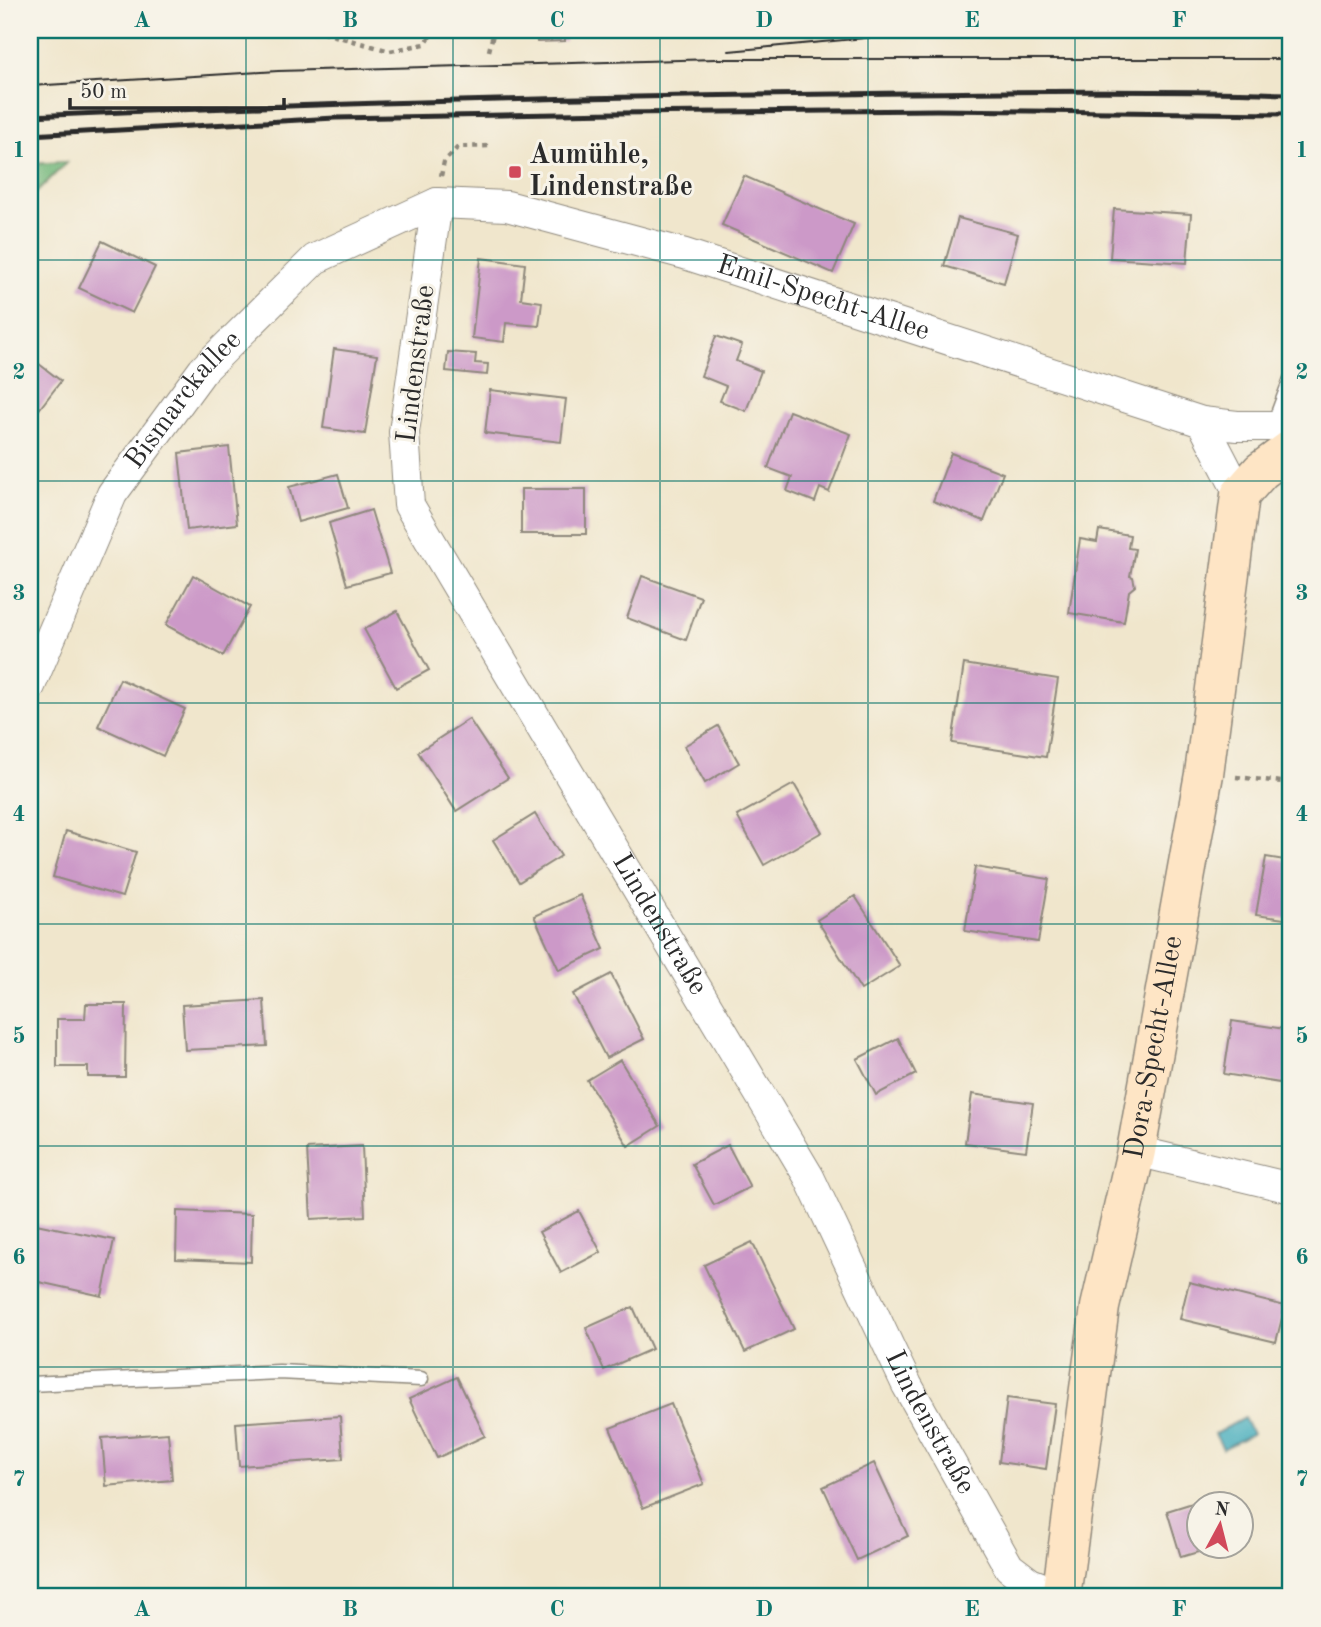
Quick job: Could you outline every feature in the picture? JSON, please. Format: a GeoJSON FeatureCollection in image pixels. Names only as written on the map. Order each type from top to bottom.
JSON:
{"type":"FeatureCollection","features":[{"type":"Feature","properties":{"kind":"street","name":"Emil-Specht-Allee"},"geometry":{"type":"LineString","coordinates":[[437,203],[507,206],[685,254],[1202,422],[1285,434]]}},
{"type":"Feature","properties":{"kind":"street","name":"Bismarckallee"},"geometry":{"type":"LineString","coordinates":[[30,687],[112,494],[203,370],[315,259],[437,203]]}},
{"type":"Feature","properties":{"kind":"street","name":"Lindenstraße"},"geometry":{"type":"LineString","coordinates":[[437,203],[404,432],[409,505],[809,1177],[907,1385],[1009,1567],[1030,1583],[1061,1596]]}},
{"type":"Feature","properties":{"kind":"street"},"geometry":{"type":"LineString","coordinates":[[1202,422],[1240,495],[1261,471],[1285,434]]}},
{"type":"Feature","properties":{"kind":"street","name":"Dora-Specht-Allee"},"geometry":{"type":"LineString","coordinates":[[1061,1596],[1100,1307],[1136,1151],[1204,774],[1240,495]]}},
{"type":"Feature","properties":{"kind":"street"},"geometry":{"type":"LineString","coordinates":[[1136,1151],[1291,1188]]}},
{"type":"Feature","properties":{"kind":"lane"},"geometry":{"type":"LineString","coordinates":[[1285,434],[1291,379]]}},
{"type":"Feature","properties":{"kind":"lane"},"geometry":{"type":"LineString","coordinates":[[30,1384],[279,1372],[421,1379]]}},
{"type":"Feature","properties":{"kind":"path"},"geometry":{"type":"LineString","coordinates":[[313,30],[390,51],[425,44],[434,30]]}},
{"type":"Feature","properties":{"kind":"path"},"geometry":{"type":"LineString","coordinates":[[489,51],[494,30]]}},
{"type":"Feature","properties":{"kind":"path"},"geometry":{"type":"LineString","coordinates":[[458,148],[492,146]]}},
{"type":"Feature","properties":{"kind":"path"},"geometry":{"type":"LineString","coordinates":[[1204,774],[1291,783]]}},
{"type":"Feature","properties":{"kind":"green space"},"geometry":{"type":"Polygon","coordinates":[[[67,162],[30,199],[30,164],[67,162]]]}},
{"type":"Feature","properties":{"kind":"water"},"geometry":{"type":"Polygon","coordinates":[[[1244,1418],[1252,1434],[1223,1449],[1215,1434],[1244,1418]]]}},
{"type":"Feature","properties":{"kind":"building"},"geometry":{"type":"Polygon","coordinates":[[[536,30],[565,30],[565,41],[537,42],[536,30]]]}},
{"type":"Feature","properties":{"kind":"building"},"geometry":{"type":"Polygon","coordinates":[[[744,176],[854,224],[833,273],[722,225],[744,176]]]}},
{"type":"Feature","properties":{"kind":"building"},"geometry":{"type":"Polygon","coordinates":[[[1114,209],[1191,214],[1187,263],[1110,258],[1114,209]]]}},
{"type":"Feature","properties":{"kind":"building"},"geometry":{"type":"Polygon","coordinates":[[[958,218],[1018,234],[1004,283],[944,266],[958,218]]]}},
{"type":"Feature","properties":{"kind":"building"},"geometry":{"type":"Polygon","coordinates":[[[102,241],[155,267],[132,313],[79,288],[102,241]]]}},
{"type":"Feature","properties":{"kind":"building"},"geometry":{"type":"Polygon","coordinates":[[[481,258],[525,264],[521,299],[542,302],[539,326],[506,323],[504,342],[472,338],[481,258]]]}},
{"type":"Feature","properties":{"kind":"building"},"geometry":{"type":"Polygon","coordinates":[[[716,336],[742,345],[736,361],[761,371],[746,411],[720,401],[726,386],[701,376],[716,336]]]}},
{"type":"Feature","properties":{"kind":"building"},"geometry":{"type":"Polygon","coordinates":[[[334,349],[377,355],[365,434],[323,428],[334,349]]]}},
{"type":"Feature","properties":{"kind":"building"},"geometry":{"type":"Polygon","coordinates":[[[448,352],[476,354],[475,363],[488,364],[487,375],[446,371],[448,352]]]}},
{"type":"Feature","properties":{"kind":"building"},"geometry":{"type":"Polygon","coordinates":[[[30,357],[61,381],[30,421],[30,357]]]}},
{"type":"Feature","properties":{"kind":"building"},"geometry":{"type":"Polygon","coordinates":[[[490,390],[566,399],[561,442],[485,433],[490,390]]]}},
{"type":"Feature","properties":{"kind":"building"},"geometry":{"type":"Polygon","coordinates":[[[789,411],[851,434],[829,492],[820,488],[815,502],[787,491],[792,477],[768,468],[789,411]]]}},
{"type":"Feature","properties":{"kind":"building"},"geometry":{"type":"Polygon","coordinates":[[[229,447],[237,524],[187,530],[179,453],[229,447]]]}},
{"type":"Feature","properties":{"kind":"building"},"geometry":{"type":"Polygon","coordinates":[[[951,453],[1003,473],[984,521],[933,501],[951,453]]]}},
{"type":"Feature","properties":{"kind":"building"},"geometry":{"type":"Polygon","coordinates":[[[338,474],[348,508],[298,522],[289,487],[338,474]]]}},
{"type":"Feature","properties":{"kind":"building"},"geometry":{"type":"Polygon","coordinates":[[[521,489],[586,489],[586,534],[521,534],[521,489]]]}},
{"type":"Feature","properties":{"kind":"building"},"geometry":{"type":"Polygon","coordinates":[[[371,510],[390,573],[347,585],[329,523],[371,510]]]}},
{"type":"Feature","properties":{"kind":"building"},"geometry":{"type":"Polygon","coordinates":[[[1099,530],[1130,535],[1128,548],[1135,549],[1130,576],[1133,577],[1135,586],[1129,591],[1124,622],[1069,613],[1080,539],[1097,542],[1099,530]]]}},
{"type":"Feature","properties":{"kind":"building"},"geometry":{"type":"Polygon","coordinates":[[[193,575],[250,607],[223,656],[166,625],[193,575]]]}},
{"type":"Feature","properties":{"kind":"building"},"geometry":{"type":"Polygon","coordinates":[[[642,576],[701,597],[686,640],[627,618],[642,576]]]}},
{"type":"Feature","properties":{"kind":"building"},"geometry":{"type":"Polygon","coordinates":[[[397,611],[429,670],[396,688],[364,629],[397,611]]]}},
{"type":"Feature","properties":{"kind":"building"},"geometry":{"type":"Polygon","coordinates":[[[964,664],[1058,679],[1046,757],[952,743],[964,664]]]}},
{"type":"Feature","properties":{"kind":"building"},"geometry":{"type":"Polygon","coordinates":[[[120,679],[185,709],[163,756],[98,726],[120,679]]]}},
{"type":"Feature","properties":{"kind":"building"},"geometry":{"type":"Polygon","coordinates":[[[469,719],[508,778],[456,811],[418,752],[469,719]]]}},
{"type":"Feature","properties":{"kind":"building"},"geometry":{"type":"Polygon","coordinates":[[[718,726],[739,763],[705,783],[684,746],[718,726]]]}},
{"type":"Feature","properties":{"kind":"building"},"geometry":{"type":"Polygon","coordinates":[[[794,784],[822,832],[764,865],[737,816],[794,784]]]}},
{"type":"Feature","properties":{"kind":"building"},"geometry":{"type":"Polygon","coordinates":[[[535,814],[561,856],[519,882],[493,840],[535,814]]]}},
{"type":"Feature","properties":{"kind":"building"},"geometry":{"type":"Polygon","coordinates":[[[66,831],[136,852],[122,897],[53,877],[66,831]]]}},
{"type":"Feature","properties":{"kind":"building"},"geometry":{"type":"Polygon","coordinates":[[[1266,857],[1291,861],[1291,920],[1256,915],[1266,857]]]}},
{"type":"Feature","properties":{"kind":"building"},"geometry":{"type":"Polygon","coordinates":[[[975,867],[1049,879],[1038,942],[965,931],[975,867]]]}},
{"type":"Feature","properties":{"kind":"building"},"geometry":{"type":"Polygon","coordinates":[[[580,895],[604,949],[559,970],[534,916],[580,895]]]}},
{"type":"Feature","properties":{"kind":"building"},"geometry":{"type":"Polygon","coordinates":[[[855,896],[900,966],[861,990],[817,920],[855,896]]]}},
{"type":"Feature","properties":{"kind":"building"},"geometry":{"type":"Polygon","coordinates":[[[611,974],[644,1039],[606,1058],[573,994],[611,974]]]}},
{"type":"Feature","properties":{"kind":"building"},"geometry":{"type":"Polygon","coordinates":[[[264,1000],[267,1046],[185,1050],[182,1005],[264,1000]]]}},
{"type":"Feature","properties":{"kind":"building"},"geometry":{"type":"Polygon","coordinates":[[[86,1004],[126,1004],[125,1077],[88,1077],[88,1067],[57,1067],[57,1019],[85,1019],[86,1004]]]}},
{"type":"Feature","properties":{"kind":"building"},"geometry":{"type":"Polygon","coordinates":[[[1232,1021],[1291,1030],[1291,1054],[1286,1084],[1224,1074],[1232,1021]]]}},
{"type":"Feature","properties":{"kind":"building"},"geometry":{"type":"Polygon","coordinates":[[[898,1038],[916,1074],[876,1095],[857,1059],[898,1038]]]}},
{"type":"Feature","properties":{"kind":"building"},"geometry":{"type":"Polygon","coordinates":[[[620,1060],[660,1126],[628,1146],[587,1080],[620,1060]]]}},
{"type":"Feature","properties":{"kind":"building"},"geometry":{"type":"Polygon","coordinates":[[[972,1094],[1033,1103],[1026,1151],[965,1143],[972,1094]]]}},
{"type":"Feature","properties":{"kind":"building"},"geometry":{"type":"Polygon","coordinates":[[[728,1145],[750,1187],[714,1205],[692,1164],[728,1145]]]}},
{"type":"Feature","properties":{"kind":"building"},"geometry":{"type":"Polygon","coordinates":[[[362,1146],[365,1216],[311,1219],[307,1149],[362,1146]]]}},
{"type":"Feature","properties":{"kind":"building"},"geometry":{"type":"Polygon","coordinates":[[[177,1211],[252,1214],[251,1262],[176,1259],[177,1211]]]}},
{"type":"Feature","properties":{"kind":"building"},"geometry":{"type":"Polygon","coordinates":[[[579,1211],[601,1252],[561,1273],[539,1232],[579,1211]]]}},
{"type":"Feature","properties":{"kind":"building"},"geometry":{"type":"Polygon","coordinates":[[[36,1224],[114,1240],[102,1296],[30,1280],[30,1252],[36,1224]]]}},
{"type":"Feature","properties":{"kind":"building"},"geometry":{"type":"Polygon","coordinates":[[[752,1242],[794,1329],[745,1352],[704,1265],[752,1242]]]}},
{"type":"Feature","properties":{"kind":"building"},"geometry":{"type":"Polygon","coordinates":[[[1189,1282],[1285,1306],[1276,1342],[1180,1319],[1189,1282]]]}},
{"type":"Feature","properties":{"kind":"building"},"geometry":{"type":"Polygon","coordinates":[[[633,1307],[652,1349],[604,1370],[586,1328],[633,1307]]]}},
{"type":"Feature","properties":{"kind":"building"},"geometry":{"type":"Polygon","coordinates":[[[457,1377],[485,1436],[437,1458],[409,1399],[457,1377]]]}},
{"type":"Feature","properties":{"kind":"building"},"geometry":{"type":"Polygon","coordinates":[[[1007,1398],[1055,1404],[1046,1469],[999,1462],[1007,1398]]]}},
{"type":"Feature","properties":{"kind":"building"},"geometry":{"type":"Polygon","coordinates":[[[671,1404],[704,1484],[643,1508],[610,1428],[671,1404]]]}},
{"type":"Feature","properties":{"kind":"building"},"geometry":{"type":"Polygon","coordinates":[[[340,1416],[343,1459],[239,1466],[236,1423],[340,1416]]]}},
{"type":"Feature","properties":{"kind":"building"},"geometry":{"type":"Polygon","coordinates":[[[168,1433],[172,1480],[106,1486],[102,1438],[168,1433]]]}},
{"type":"Feature","properties":{"kind":"building"},"geometry":{"type":"Polygon","coordinates":[[[874,1463],[908,1536],[857,1560],[823,1487],[874,1463]]]}},
{"type":"Feature","properties":{"kind":"building"},"geometry":{"type":"Polygon","coordinates":[[[1184,1506],[1184,1556],[1181,1557],[1167,1511],[1184,1506]]]}},
{"type":"Feature","properties":{"kind":"tram line"},"geometry":{"type":"LineString","coordinates":[[729,51],[949,30]]}},
{"type":"Feature","properties":{"kind":"tram line"},"geometry":{"type":"LineString","coordinates":[[30,86],[278,71],[716,59],[1291,59]]}},
{"type":"Feature","properties":{"kind":"railway"},"geometry":{"type":"LineString","coordinates":[[30,116],[633,97],[1063,91],[1291,94]]}},
{"type":"Feature","properties":{"kind":"railway"},"geometry":{"type":"LineString","coordinates":[[30,135],[335,118],[616,113],[937,110],[1291,114]]}},
{"type":"Feature","properties":{"kind":"place","name":"Aumühle, Lindenstraße"},"geometry":{"type":"Point","coordinates":[515,172]}}]}
